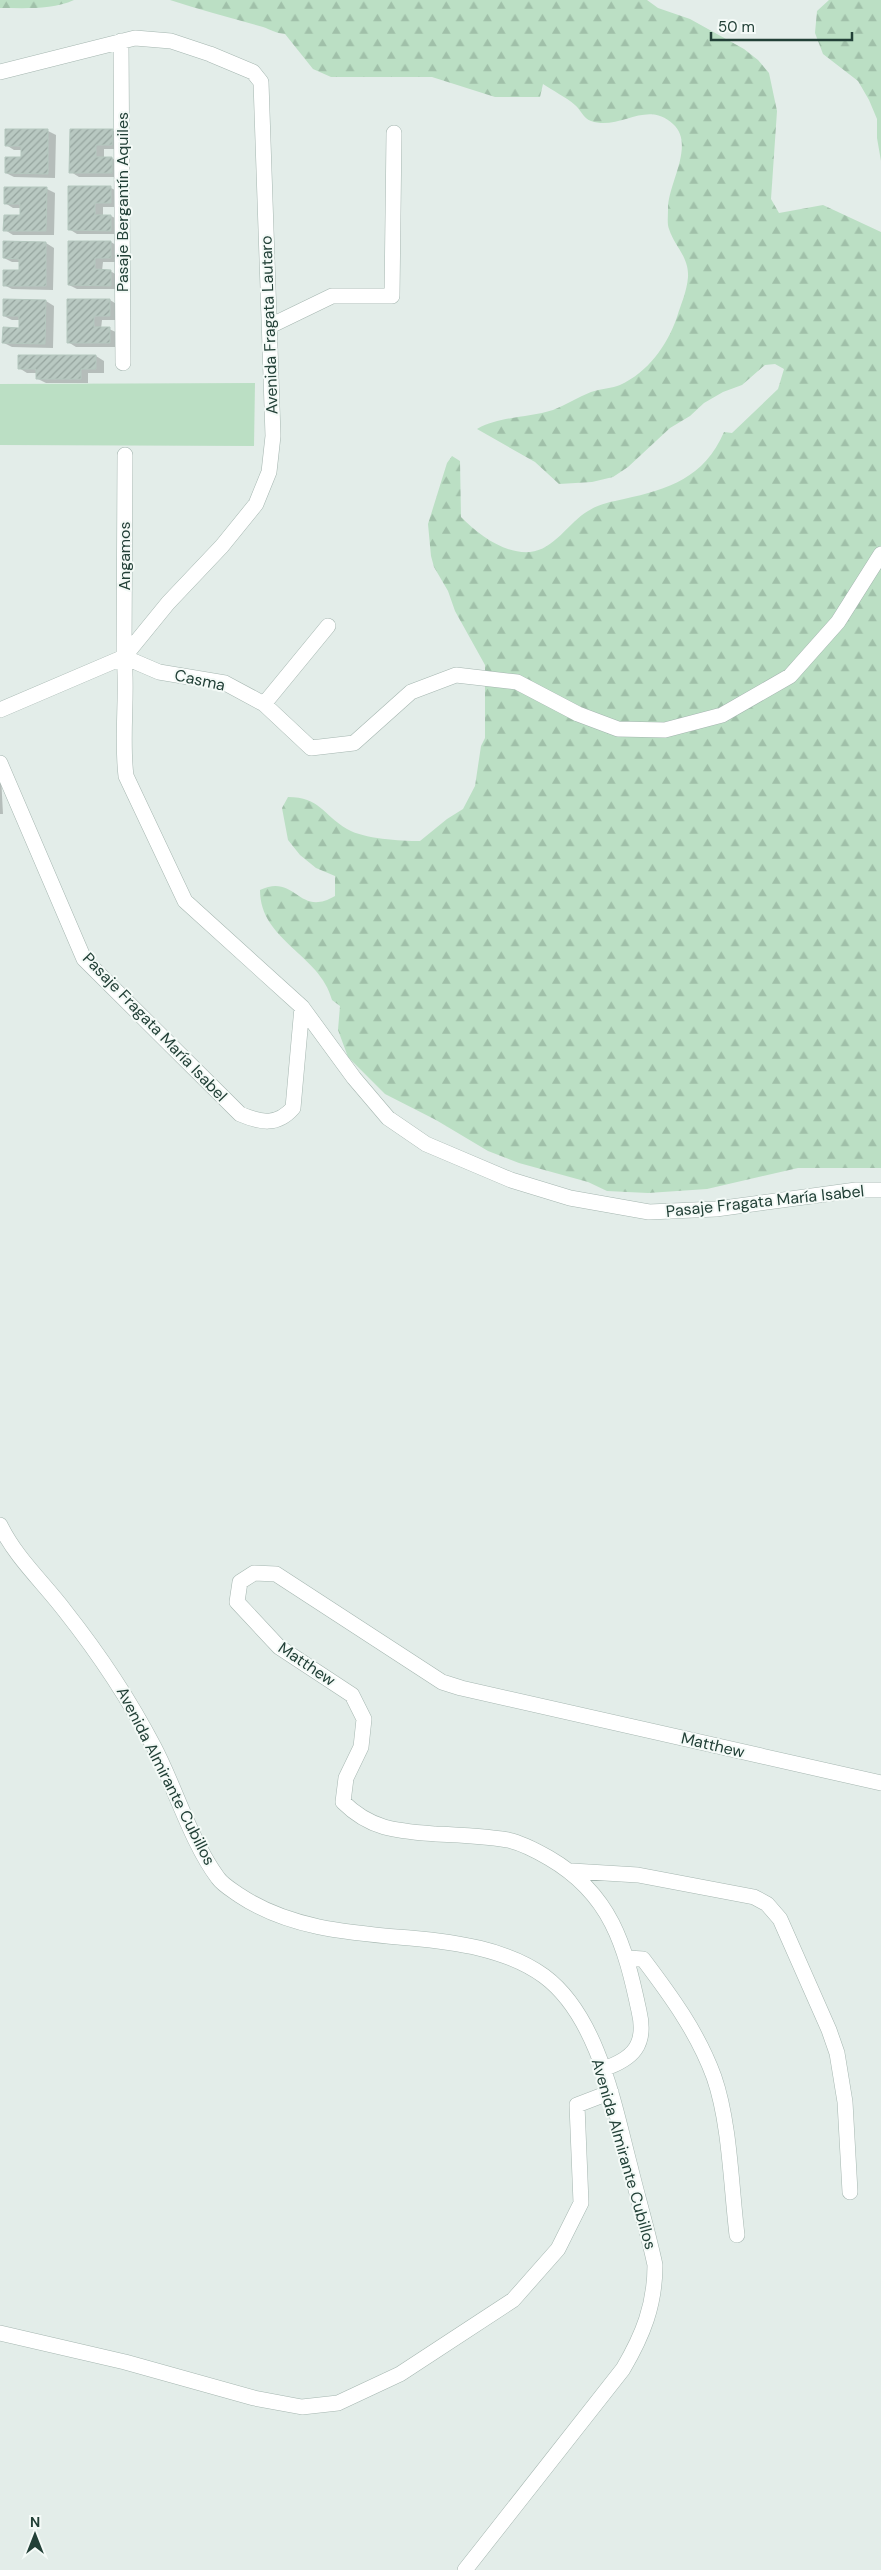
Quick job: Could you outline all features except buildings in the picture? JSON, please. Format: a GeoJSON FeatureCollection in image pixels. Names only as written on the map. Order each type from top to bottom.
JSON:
{"type":"FeatureCollection","features":[{"type":"Feature","properties":{"kind":"street","name":"Avenida Fragata Lautaro"},"geometry":{"type":"LineString","coordinates":[[0,72],[135,38],[170,41],[210,54],[253,72],[261,82],[272,436],[269,472],[256,504],[222,546],[168,603],[124,656],[0,710]]}},
{"type":"Feature","properties":{"kind":"street","name":"Pasaje Bergantín Aquiles"},"geometry":{"type":"LineString","coordinates":[[121,41],[123,364]]}},
{"type":"Feature","properties":{"kind":"street"},"geometry":{"type":"LineString","coordinates":[[270,326],[332,296],[392,296],[394,133]]}},
{"type":"Feature","properties":{"kind":"street","name":"Angamos"},"geometry":{"type":"LineString","coordinates":[[124,656],[125,455]]}},
{"type":"Feature","properties":{"kind":"street","name":"Casma"},"geometry":{"type":"LineString","coordinates":[[124,656],[160,672],[225,683],[264,704],[311,748],[354,743],[411,692],[456,675],[517,682],[578,714],[618,729],[665,730],[722,715],[790,676],[838,622],[881,554]]}},
{"type":"Feature","properties":{"kind":"street"},"geometry":{"type":"LineString","coordinates":[[264,704],[328,626]]}},
{"type":"Feature","properties":{"kind":"street","name":"Pasaje Fragata María Isabel"},"geometry":{"type":"LineString","coordinates":[[124,656],[126,681],[124,756],[126,776],[185,901],[302,1007],[354,1078],[388,1118],[426,1144],[511,1180],[570,1198],[649,1212],[716,1209],[856,1190],[881,1190]]}},
{"type":"Feature","properties":{"kind":"street","name":"Pasaje Fragata María Isabel"},"geometry":{"type":"LineString","coordinates":[[0,763],[84,959],[240,1114],[255,1121],[271,1121],[284,1118],[293,1108],[302,1007]]}},
{"type":"Feature","properties":{"kind":"street","name":"Avenida Almirante Cubillos"},"geometry":{"type":"LineString","coordinates":[[0,1525],[22,1559],[64,1610],[116,1679],[153,1744],[205,1856],[220,1880],[241,1896],[271,1913],[311,1926],[452,1941],[485,1949],[544,1976],[563,1994],[582,2021],[611,2092],[655,2265],[655,2289],[650,2314],[640,2340],[624,2370],[465,2570]]}},
{"type":"Feature","properties":{"kind":"street","name":"Matthew"},"geometry":{"type":"LineString","coordinates":[[603,2070],[622,2063],[633,2055],[641,2036],[642,2022],[628,1958],[600,1902],[572,1871],[538,1852],[509,1840],[399,1831],[356,1816],[343,1802],[346,1778],[361,1747],[364,1718],[352,1695],[279,1647],[237,1602],[240,1582],[254,1573],[276,1574],[442,1682],[451,1685],[881,1783]]}},
{"type":"Feature","properties":{"kind":"street"},"geometry":{"type":"LineString","coordinates":[[572,1871],[638,1875],[711,1887],[754,1897],[767,1904],[776,1914],[795,1950],[837,2053],[845,2102],[850,2192]]}},
{"type":"Feature","properties":{"kind":"street"},"geometry":{"type":"LineString","coordinates":[[628,1958],[643,1959],[658,1979],[688,2022],[713,2076],[720,2099],[728,2148],[737,2235]]}},
{"type":"Feature","properties":{"kind":"street"},"geometry":{"type":"LineString","coordinates":[[0,2333],[125,2362],[254,2398],[302,2407],[338,2403],[400,2374],[513,2300],[558,2249],[581,2203],[577,2105],[611,2092]]}},
{"type":"Feature","properties":{"kind":"green space"},"geometry":{"type":"Polygon","coordinates":[[[0,0],[74,0],[48,7],[0,8],[0,0]]]}},
{"type":"Feature","properties":{"kind":"green space"},"geometry":{"type":"Polygon","coordinates":[[[170,0],[647,0],[658,8],[690,19],[744,49],[758,60],[769,73],[777,111],[771,199],[779,213],[823,205],[881,232],[881,1168],[798,1168],[707,1189],[648,1193],[607,1191],[588,1182],[519,1163],[488,1151],[436,1120],[385,1094],[348,1057],[338,1030],[340,1006],[332,1000],[325,984],[316,971],[280,935],[270,922],[263,907],[260,890],[272,886],[282,887],[313,902],[323,901],[335,896],[335,876],[316,868],[300,855],[288,840],[282,808],[288,797],[314,803],[347,829],[363,835],[382,839],[420,841],[447,819],[463,809],[475,786],[481,746],[485,738],[485,665],[455,611],[448,591],[434,567],[428,524],[447,463],[452,456],[460,461],[461,517],[468,524],[484,537],[501,547],[520,552],[539,550],[554,541],[581,516],[593,508],[670,486],[695,471],[716,448],[724,432],[732,433],[778,389],[784,369],[775,364],[765,365],[742,385],[723,392],[704,403],[690,416],[670,428],[628,467],[613,477],[592,482],[559,484],[535,462],[477,429],[505,419],[544,413],[591,392],[620,385],[639,373],[662,348],[673,328],[688,277],[684,258],[668,225],[669,200],[679,166],[682,143],[679,133],[673,124],[663,117],[653,114],[612,122],[591,121],[571,102],[543,84],[540,97],[495,97],[432,77],[331,77],[313,69],[285,34],[170,0]]]}},
{"type":"Feature","properties":{"kind":"green space"},"geometry":{"type":"Polygon","coordinates":[[[829,0],[881,0],[881,161],[877,138],[877,119],[869,100],[858,81],[823,54],[815,33],[817,11],[829,0]]]}},
{"type":"Feature","properties":{"kind":"green space"},"geometry":{"type":"Polygon","coordinates":[[[255,383],[254,446],[0,445],[0,384],[255,383]]]}}]}
